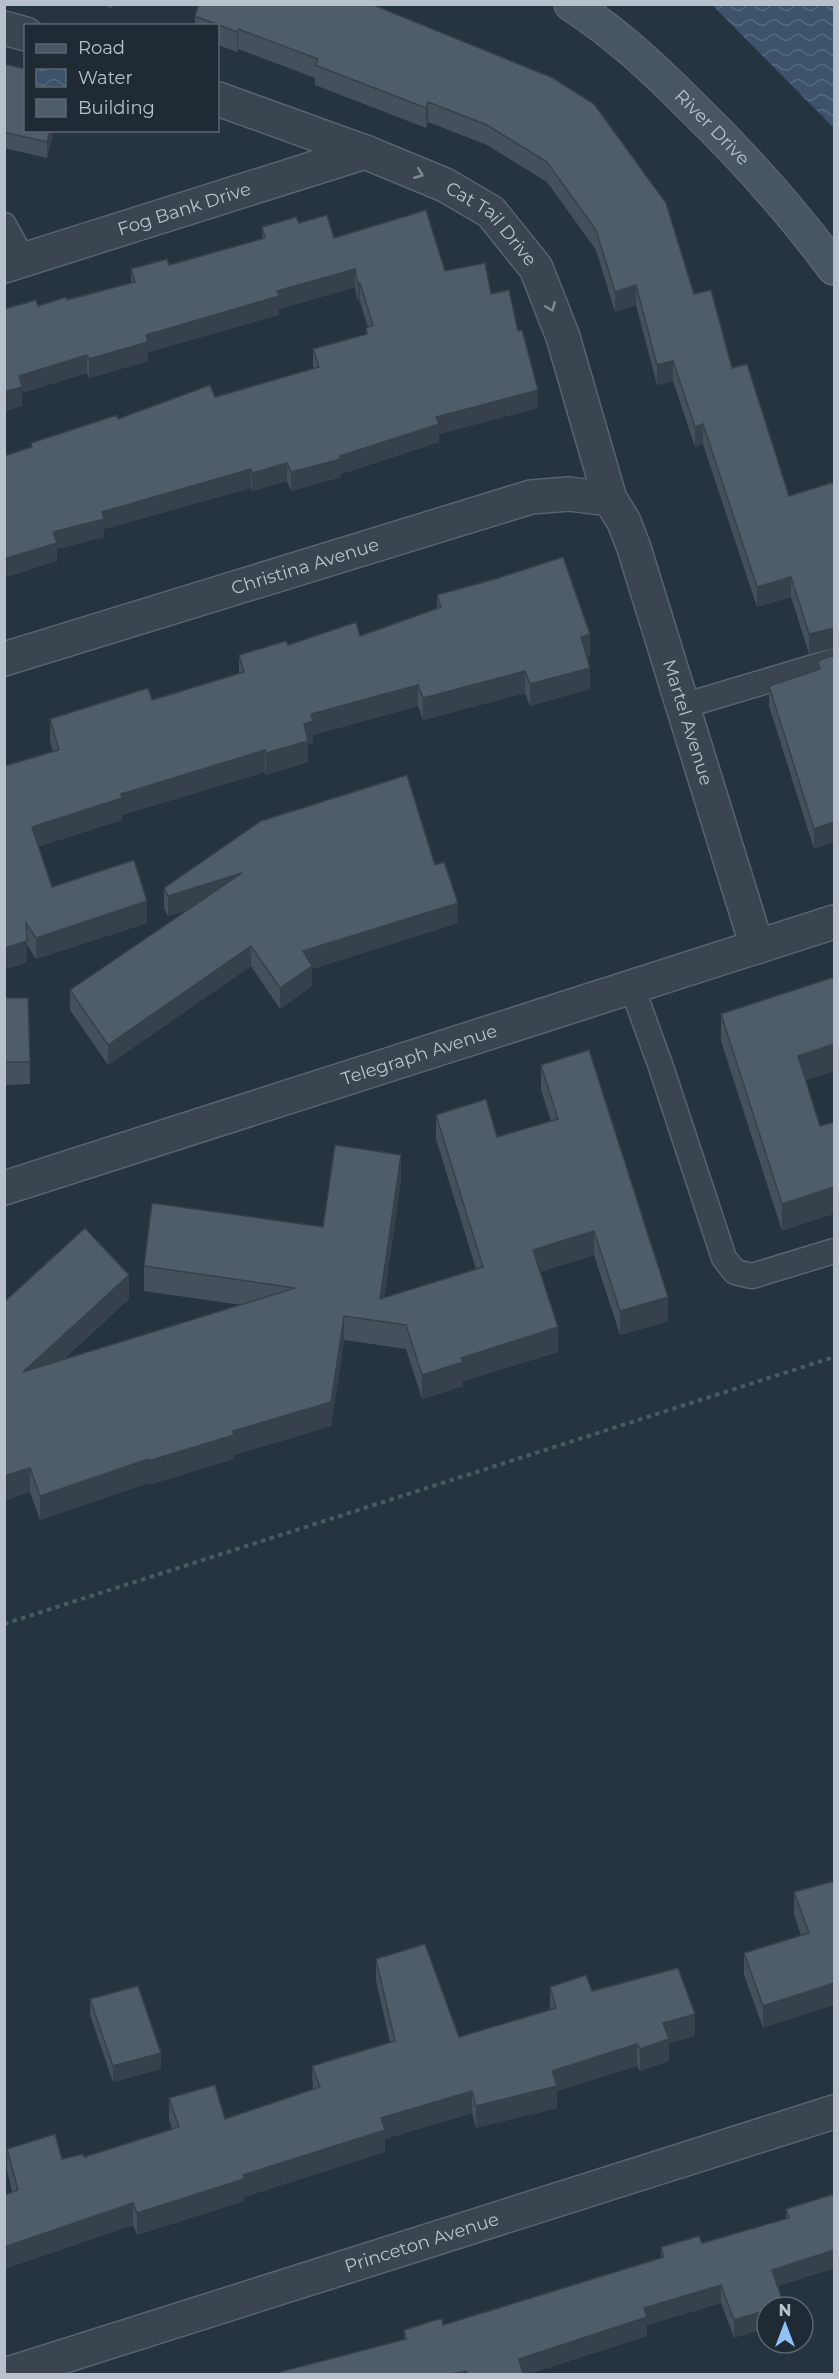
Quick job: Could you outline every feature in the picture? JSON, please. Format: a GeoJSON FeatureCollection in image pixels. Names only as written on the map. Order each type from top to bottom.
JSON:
{"type":"FeatureCollection","features":[{"type":"Feature","properties":{"kind":"street","name":"River Drive"},"geometry":{"type":"LineString","coordinates":[[571,4],[604,26],[637,53],[740,154],[834,267]]}},
{"type":"Feature","properties":{"kind":"street"},"geometry":{"type":"LineString","coordinates":[[4,28],[24,33]]}},
{"type":"Feature","properties":{"kind":"street","name":"Cat Tail Drive"},"geometry":{"type":"LineString","coordinates":[[219,99],[365,152],[445,184],[491,212],[536,268],[563,337],[610,500]]}},
{"type":"Feature","properties":{"kind":"street","name":"Fog Bank Drive"},"geometry":{"type":"LineString","coordinates":[[14,263],[365,152]]}},
{"type":"Feature","properties":{"kind":"street","name":"Christina Avenue"},"geometry":{"type":"LineString","coordinates":[[4,659],[531,497],[569,494],[610,500]]}},
{"type":"Feature","properties":{"kind":"street","name":"Martel Avenue"},"geometry":{"type":"LineString","coordinates":[[610,500],[624,522],[634,548],[757,947]]}},
{"type":"Feature","properties":{"kind":"street","name":"Telegraph Avenue"},"geometry":{"type":"LineString","coordinates":[[4,1188],[834,922]]}},
{"type":"Feature","properties":{"kind":"street","name":"Princeton Avenue"},"geometry":{"type":"LineString","coordinates":[[8,2374],[834,2112]]}},
{"type":"Feature","properties":{"kind":"lane"},"geometry":{"type":"LineString","coordinates":[[4,225],[14,263]]}},
{"type":"Feature","properties":{"kind":"lane"},"geometry":{"type":"LineString","coordinates":[[683,706],[834,661]]}},
{"type":"Feature","properties":{"kind":"lane"},"geometry":{"type":"LineString","coordinates":[[632,987],[724,1258],[735,1272],[752,1276],[834,1251]]}},
{"type":"Feature","properties":{"kind":"path"},"geometry":{"type":"LineString","coordinates":[[4,1624],[834,1357]]}},
{"type":"Feature","properties":{"kind":"water"},"geometry":{"type":"Polygon","coordinates":[[[712,5],[834,5],[834,128],[712,5]]]}},
{"type":"Feature","properties":{"kind":"building"},"geometry":{"type":"Polygon","coordinates":[[[199,4],[371,4],[553,78],[594,104],[666,203],[694,294],[711,290],[732,368],[747,364],[789,496],[834,482],[834,628],[809,634],[791,577],[757,587],[703,424],[695,427],[673,361],[657,365],[636,285],[615,292],[596,230],[547,162],[487,125],[428,102],[426,108],[315,65],[318,59],[238,29],[237,32],[195,16],[199,4]]]}},
{"type":"Feature","properties":{"kind":"building"},"geometry":{"type":"Polygon","coordinates":[[[4,64],[24,69],[24,132],[50,132],[47,142],[4,132],[4,64]]]}},
{"type":"Feature","properties":{"kind":"building"},"geometry":{"type":"Polygon","coordinates":[[[426,210],[445,271],[485,263],[491,294],[509,290],[518,331],[522,330],[538,390],[436,417],[439,424],[340,456],[341,459],[291,472],[287,463],[252,473],[251,469],[102,512],[104,519],[53,532],[57,543],[4,559],[4,456],[32,447],[31,443],[117,415],[118,419],[210,385],[215,397],[319,367],[313,349],[367,334],[366,328],[373,325],[355,269],[277,291],[279,296],[146,335],[148,342],[89,359],[87,355],[19,376],[22,387],[4,392],[4,309],[36,300],[38,306],[66,297],[67,300],[135,282],[131,269],[167,259],[169,265],[265,238],[262,227],[296,217],[299,223],[327,215],[334,238],[426,210]]]}},
{"type":"Feature","properties":{"kind":"building"},"geometry":{"type":"Polygon","coordinates":[[[563,557],[590,634],[581,637],[590,668],[530,684],[525,671],[423,698],[418,685],[311,714],[313,721],[304,724],[308,741],[266,753],[265,750],[121,794],[122,798],[32,827],[52,887],[134,860],[147,901],[36,938],[26,923],[27,941],[4,948],[4,766],[59,750],[50,719],[148,688],[152,700],[244,672],[239,655],[286,641],[288,645],[356,622],[360,636],[441,607],[437,595],[563,557]]]}},
{"type":"Feature","properties":{"kind":"building"},"geometry":{"type":"Polygon","coordinates":[[[834,655],[834,822],[814,829],[769,686],[820,669],[818,661],[834,655]]]}},
{"type":"Feature","properties":{"kind":"building"},"geometry":{"type":"Polygon","coordinates":[[[407,775],[435,865],[444,862],[458,903],[303,951],[312,966],[280,988],[251,946],[108,1045],[70,990],[242,873],[168,896],[164,888],[261,821],[407,775]]]}},
{"type":"Feature","properties":{"kind":"building"},"geometry":{"type":"Polygon","coordinates":[[[834,977],[834,1044],[798,1056],[820,1126],[834,1122],[834,1187],[782,1204],[721,1014],[834,977]]]}},
{"type":"Feature","properties":{"kind":"building"},"geometry":{"type":"Polygon","coordinates":[[[4,998],[28,998],[30,1062],[4,1062],[4,998]]]}},
{"type":"Feature","properties":{"kind":"building"},"geometry":{"type":"Polygon","coordinates":[[[589,1050],[668,1297],[620,1311],[594,1231],[533,1250],[558,1327],[461,1358],[463,1362],[422,1375],[406,1325],[344,1316],[331,1402],[233,1431],[234,1435],[148,1461],[148,1459],[40,1496],[30,1468],[4,1476],[4,1302],[85,1228],[129,1275],[23,1372],[295,1288],[144,1266],[152,1203],[323,1227],[335,1145],[401,1155],[380,1299],[483,1267],[436,1115],[486,1099],[497,1137],[558,1119],[541,1065],[589,1050]]]}},
{"type":"Feature","properties":{"kind":"building"},"geometry":{"type":"Polygon","coordinates":[[[834,1881],[834,1983],[763,2006],[744,1953],[809,1933],[794,1892],[834,1881]]]}},
{"type":"Feature","properties":{"kind":"building"},"geometry":{"type":"Polygon","coordinates":[[[425,1944],[459,2037],[556,2008],[550,1987],[586,1975],[592,1991],[678,1968],[695,2014],[663,2023],[669,2039],[640,2049],[637,2044],[552,2071],[557,2086],[476,2106],[472,2091],[381,2118],[385,2130],[243,2175],[244,2179],[137,2213],[133,2203],[4,2247],[4,2195],[18,2190],[7,2149],[55,2134],[62,2159],[83,2154],[84,2157],[179,2127],[169,2098],[215,2085],[225,2119],[320,2087],[312,2066],[395,2041],[376,1959],[425,1944]]]}},
{"type":"Feature","properties":{"kind":"building"},"geometry":{"type":"Polygon","coordinates":[[[138,1986],[161,2053],[113,2066],[90,1999],[138,1986]]]}},
{"type":"Feature","properties":{"kind":"building"},"geometry":{"type":"Polygon","coordinates":[[[834,2194],[834,2250],[772,2270],[781,2295],[755,2295],[755,2314],[734,2320],[721,2285],[644,2308],[647,2317],[519,2359],[523,2374],[468,2374],[466,2371],[451,2374],[281,2374],[280,2372],[406,2339],[404,2330],[442,2318],[443,2325],[664,2257],[661,2247],[699,2236],[702,2243],[789,2218],[786,2209],[834,2194]]]}}]}
